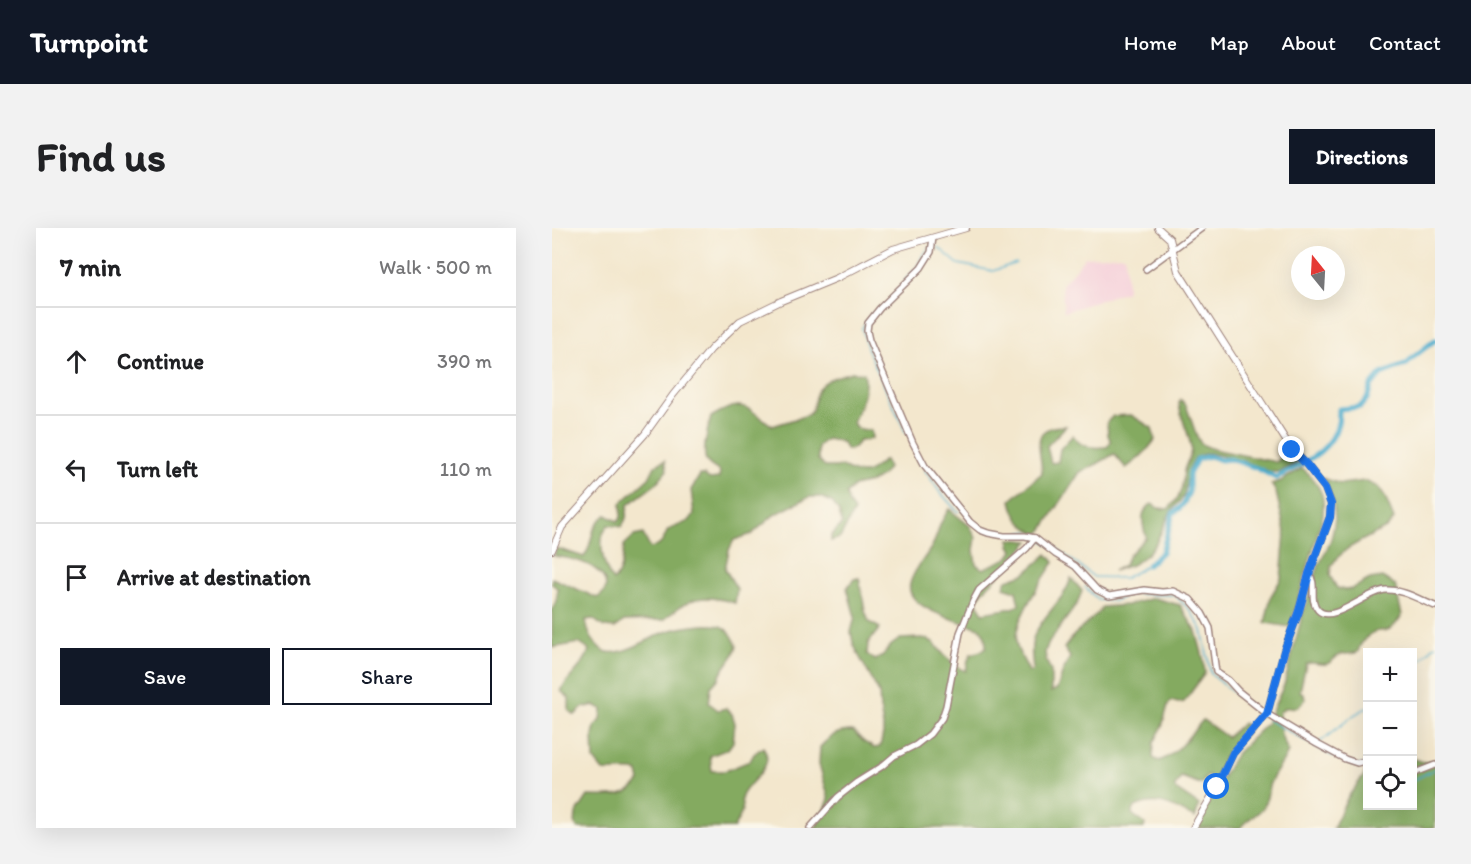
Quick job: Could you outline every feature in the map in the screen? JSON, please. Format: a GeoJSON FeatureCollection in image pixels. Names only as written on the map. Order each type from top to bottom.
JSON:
{"type":"FeatureCollection","features":[{"type":"Feature","properties":{"kind":"street"},"geometry":{"type":"LineString","coordinates":[[552,550],[561,527],[645,434],[673,395],[711,349],[741,321],[781,301],[837,278],[893,249],[966,228]]}},
{"type":"Feature","properties":{"kind":"street"},"geometry":{"type":"LineString","coordinates":[[1158,228],[1170,240],[1178,271],[1292,450],[1325,488],[1331,504],[1330,517],[1284,651],[1267,714],[1233,753],[1217,787],[1193,828]]}},
{"type":"Feature","properties":{"kind":"street"},"geometry":{"type":"LineString","coordinates":[[1146,269],[1202,228]]}},
{"type":"Feature","properties":{"kind":"street"},"geometry":{"type":"LineString","coordinates":[[933,238],[931,252],[921,268],[880,308],[868,323],[867,331],[913,443],[925,466],[970,522],[988,533],[1035,538],[1055,555],[1075,566],[1097,590],[1109,596],[1144,590],[1173,591],[1190,599],[1210,628],[1216,672],[1267,714],[1344,759],[1357,763],[1363,761]]}},
{"type":"Feature","properties":{"kind":"street"},"geometry":{"type":"LineString","coordinates":[[810,828],[838,797],[857,782],[930,734],[942,718],[946,706],[960,633],[973,601],[979,590],[1027,548],[1035,538]]}},
{"type":"Feature","properties":{"kind":"street"},"geometry":{"type":"LineString","coordinates":[[1309,574],[1313,580],[1313,602],[1318,611],[1327,615],[1336,614],[1373,593],[1384,590],[1396,590],[1435,606]]}},
{"type":"Feature","properties":{"kind":"street"},"geometry":{"type":"LineString","coordinates":[[1417,772],[1435,765]]}},
{"type":"Feature","properties":{"kind":"shaded area"},"geometry":{"type":"Polygon","coordinates":[[[1125,255],[1127,291],[1064,312],[1062,285],[1085,257],[1125,255]]]}},
{"type":"Feature","properties":{"kind":"green space"},"geometry":{"type":"Polygon","coordinates":[[[852,372],[864,373],[865,379],[863,398],[853,422],[856,428],[871,431],[872,438],[859,441],[854,448],[847,450],[842,442],[827,439],[818,446],[818,460],[825,467],[842,467],[856,473],[867,473],[885,460],[888,468],[882,476],[871,482],[854,486],[846,494],[854,511],[840,538],[831,541],[831,536],[842,524],[839,512],[833,503],[821,497],[809,497],[774,515],[752,534],[734,540],[729,550],[725,569],[737,589],[735,603],[714,598],[696,599],[681,606],[664,620],[624,621],[615,628],[604,627],[593,619],[586,620],[589,634],[595,642],[603,651],[611,652],[626,650],[674,629],[715,625],[728,630],[731,634],[737,646],[719,678],[711,687],[709,703],[718,710],[726,708],[732,714],[735,723],[733,742],[728,749],[710,756],[712,771],[725,771],[750,761],[754,754],[763,747],[767,761],[742,796],[741,812],[734,828],[578,828],[575,825],[576,814],[588,796],[617,796],[629,791],[640,781],[638,772],[603,771],[594,760],[593,736],[595,726],[601,720],[602,709],[594,705],[582,708],[575,715],[569,711],[569,698],[561,691],[584,661],[589,650],[579,643],[552,647],[552,611],[558,589],[552,584],[552,578],[597,598],[604,592],[606,585],[600,573],[589,565],[554,556],[556,548],[584,557],[600,520],[606,515],[617,521],[621,518],[621,503],[649,478],[655,466],[665,460],[667,470],[656,484],[628,505],[622,527],[608,525],[603,533],[604,559],[613,581],[620,569],[624,545],[634,536],[643,534],[650,548],[660,544],[668,530],[689,521],[694,514],[691,490],[700,475],[710,479],[719,478],[720,472],[705,458],[711,417],[738,406],[750,410],[773,426],[809,414],[820,386],[835,377],[852,372]]]}},
{"type":"Feature","properties":{"kind":"green space"},"geometry":{"type":"Polygon","coordinates":[[[1181,400],[1186,405],[1201,444],[1213,449],[1276,462],[1288,452],[1298,462],[1280,472],[1270,472],[1243,461],[1209,453],[1195,458],[1189,469],[1184,496],[1170,513],[1156,543],[1134,564],[1113,571],[1124,565],[1129,555],[1146,537],[1143,522],[1145,510],[1152,504],[1158,508],[1168,509],[1181,492],[1191,449],[1180,409],[1181,400]]]}},
{"type":"Feature","properties":{"kind":"green space"},"geometry":{"type":"Polygon","coordinates":[[[1131,415],[1152,428],[1155,440],[1142,455],[1126,468],[1114,454],[1080,472],[1039,535],[1028,529],[1015,513],[1011,500],[1042,473],[1039,447],[1041,434],[1054,427],[1066,426],[1047,446],[1051,463],[1058,462],[1060,449],[1073,435],[1084,445],[1107,447],[1111,442],[1107,422],[1113,416],[1131,415]]]}},
{"type":"Feature","properties":{"kind":"green space"},"geometry":{"type":"Polygon","coordinates":[[[1302,468],[1320,491],[1323,515],[1290,627],[1265,623],[1271,596],[1281,579],[1285,532],[1276,492],[1271,484],[1281,481],[1302,468]]]}},
{"type":"Feature","properties":{"kind":"green space"},"geometry":{"type":"Polygon","coordinates":[[[1322,478],[1341,484],[1365,481],[1378,487],[1385,497],[1394,519],[1388,527],[1347,549],[1331,566],[1330,576],[1337,588],[1345,590],[1352,589],[1370,579],[1382,577],[1395,585],[1402,615],[1390,629],[1368,636],[1360,645],[1358,652],[1340,655],[1326,664],[1306,664],[1300,691],[1304,694],[1305,700],[1298,707],[1284,708],[1279,713],[1281,735],[1288,751],[1271,781],[1264,806],[1240,828],[1198,828],[1204,811],[1235,755],[1266,724],[1284,685],[1302,616],[1333,531],[1335,518],[1333,501],[1322,478]]]}},
{"type":"Feature","properties":{"kind":"green space"},"geometry":{"type":"Polygon","coordinates":[[[949,509],[970,526],[976,538],[974,550],[976,564],[983,569],[1008,558],[1013,551],[1010,539],[1030,541],[979,597],[976,602],[983,613],[1019,605],[1016,591],[1004,587],[1007,580],[1024,574],[1047,554],[1054,562],[1019,622],[1016,642],[1029,672],[1033,670],[1034,636],[1064,593],[1071,578],[1082,591],[1077,604],[1045,651],[1051,671],[1051,692],[1057,689],[1070,657],[1064,648],[1102,607],[1127,605],[1154,598],[1180,605],[1196,631],[1205,673],[1184,702],[1171,701],[1168,705],[1162,727],[1154,743],[1153,758],[1159,761],[1172,754],[1203,720],[1227,737],[1243,723],[1249,729],[1223,760],[1216,780],[1208,775],[1201,784],[1181,777],[1174,788],[1199,805],[1195,818],[1166,804],[1152,803],[1135,807],[1132,814],[1145,824],[1144,828],[815,828],[829,799],[819,764],[820,747],[835,734],[853,731],[874,748],[880,747],[883,734],[879,693],[853,643],[851,632],[855,617],[847,588],[854,579],[859,578],[869,622],[880,628],[868,643],[867,654],[875,660],[900,639],[923,638],[933,642],[945,656],[966,671],[971,654],[986,647],[985,636],[980,628],[936,613],[916,601],[911,593],[910,584],[913,575],[933,545],[949,509]]]}},
{"type":"Feature","properties":{"kind":"green space"},"geometry":{"type":"Polygon","coordinates":[[[1417,760],[1435,762],[1435,828],[1333,828],[1348,797],[1363,777],[1363,810],[1417,810],[1417,760]]]}},
{"type":"Feature","properties":{"kind":"waterway"},"geometry":{"type":"LineString","coordinates":[[938,247],[958,264],[993,271],[1016,263]]}},
{"type":"Feature","properties":{"kind":"waterway"},"geometry":{"type":"LineString","coordinates":[[905,280],[916,269],[928,248]]}},
{"type":"Feature","properties":{"kind":"waterway"},"geometry":{"type":"LineString","coordinates":[[873,313],[862,328],[868,350],[906,433]]}},
{"type":"Feature","properties":{"kind":"waterway"},"geometry":{"type":"LineString","coordinates":[[1148,565],[1162,552],[1173,513],[1184,503],[1189,492],[1189,474],[1197,459],[1209,456],[1221,460],[1230,459],[1257,468],[1276,478],[1322,450],[1335,433],[1339,409],[1360,407],[1367,399],[1371,386],[1381,374],[1407,364],[1435,340]]}},
{"type":"Feature","properties":{"kind":"waterway"},"geometry":{"type":"LineString","coordinates":[[916,454],[922,466]]}},
{"type":"Feature","properties":{"kind":"waterway"},"geometry":{"type":"LineString","coordinates":[[925,470],[939,491],[959,511]]}},
{"type":"Feature","properties":{"kind":"waterway"},"geometry":{"type":"LineString","coordinates":[[1020,533],[1028,532],[1032,535]]}},
{"type":"Feature","properties":{"kind":"waterway"},"geometry":{"type":"LineString","coordinates":[[1039,538],[1094,577],[1125,578],[1148,565]]}},
{"type":"Feature","properties":{"kind":"waterway"},"geometry":{"type":"LineString","coordinates":[[1085,587],[1098,600],[1114,601],[1132,594]]}},
{"type":"Feature","properties":{"kind":"waterway"},"geometry":{"type":"LineString","coordinates":[[1137,594],[1175,595],[1190,610],[1202,630],[1211,674],[1261,716]]}},
{"type":"Feature","properties":{"kind":"waterway"},"geometry":{"type":"LineString","coordinates":[[1417,665],[1435,645]]}},
{"type":"Feature","properties":{"kind":"waterway"},"geometry":{"type":"LineString","coordinates":[[1320,742],[1363,710]]}},
{"type":"Feature","properties":{"kind":"waterway"},"geometry":{"type":"LineString","coordinates":[[1267,719],[1329,754],[1355,765]]}},
{"type":"Feature","properties":{"kind":"waterway"},"geometry":{"type":"LineString","coordinates":[[1417,778],[1435,769]]}},
{"type":"Feature","properties":{"kind":"route"},"geometry":{"type":"LineString","coordinates":[[1217,787],[1233,753],[1267,714],[1284,651],[1330,517],[1331,504],[1325,488],[1292,450]]}}]}
